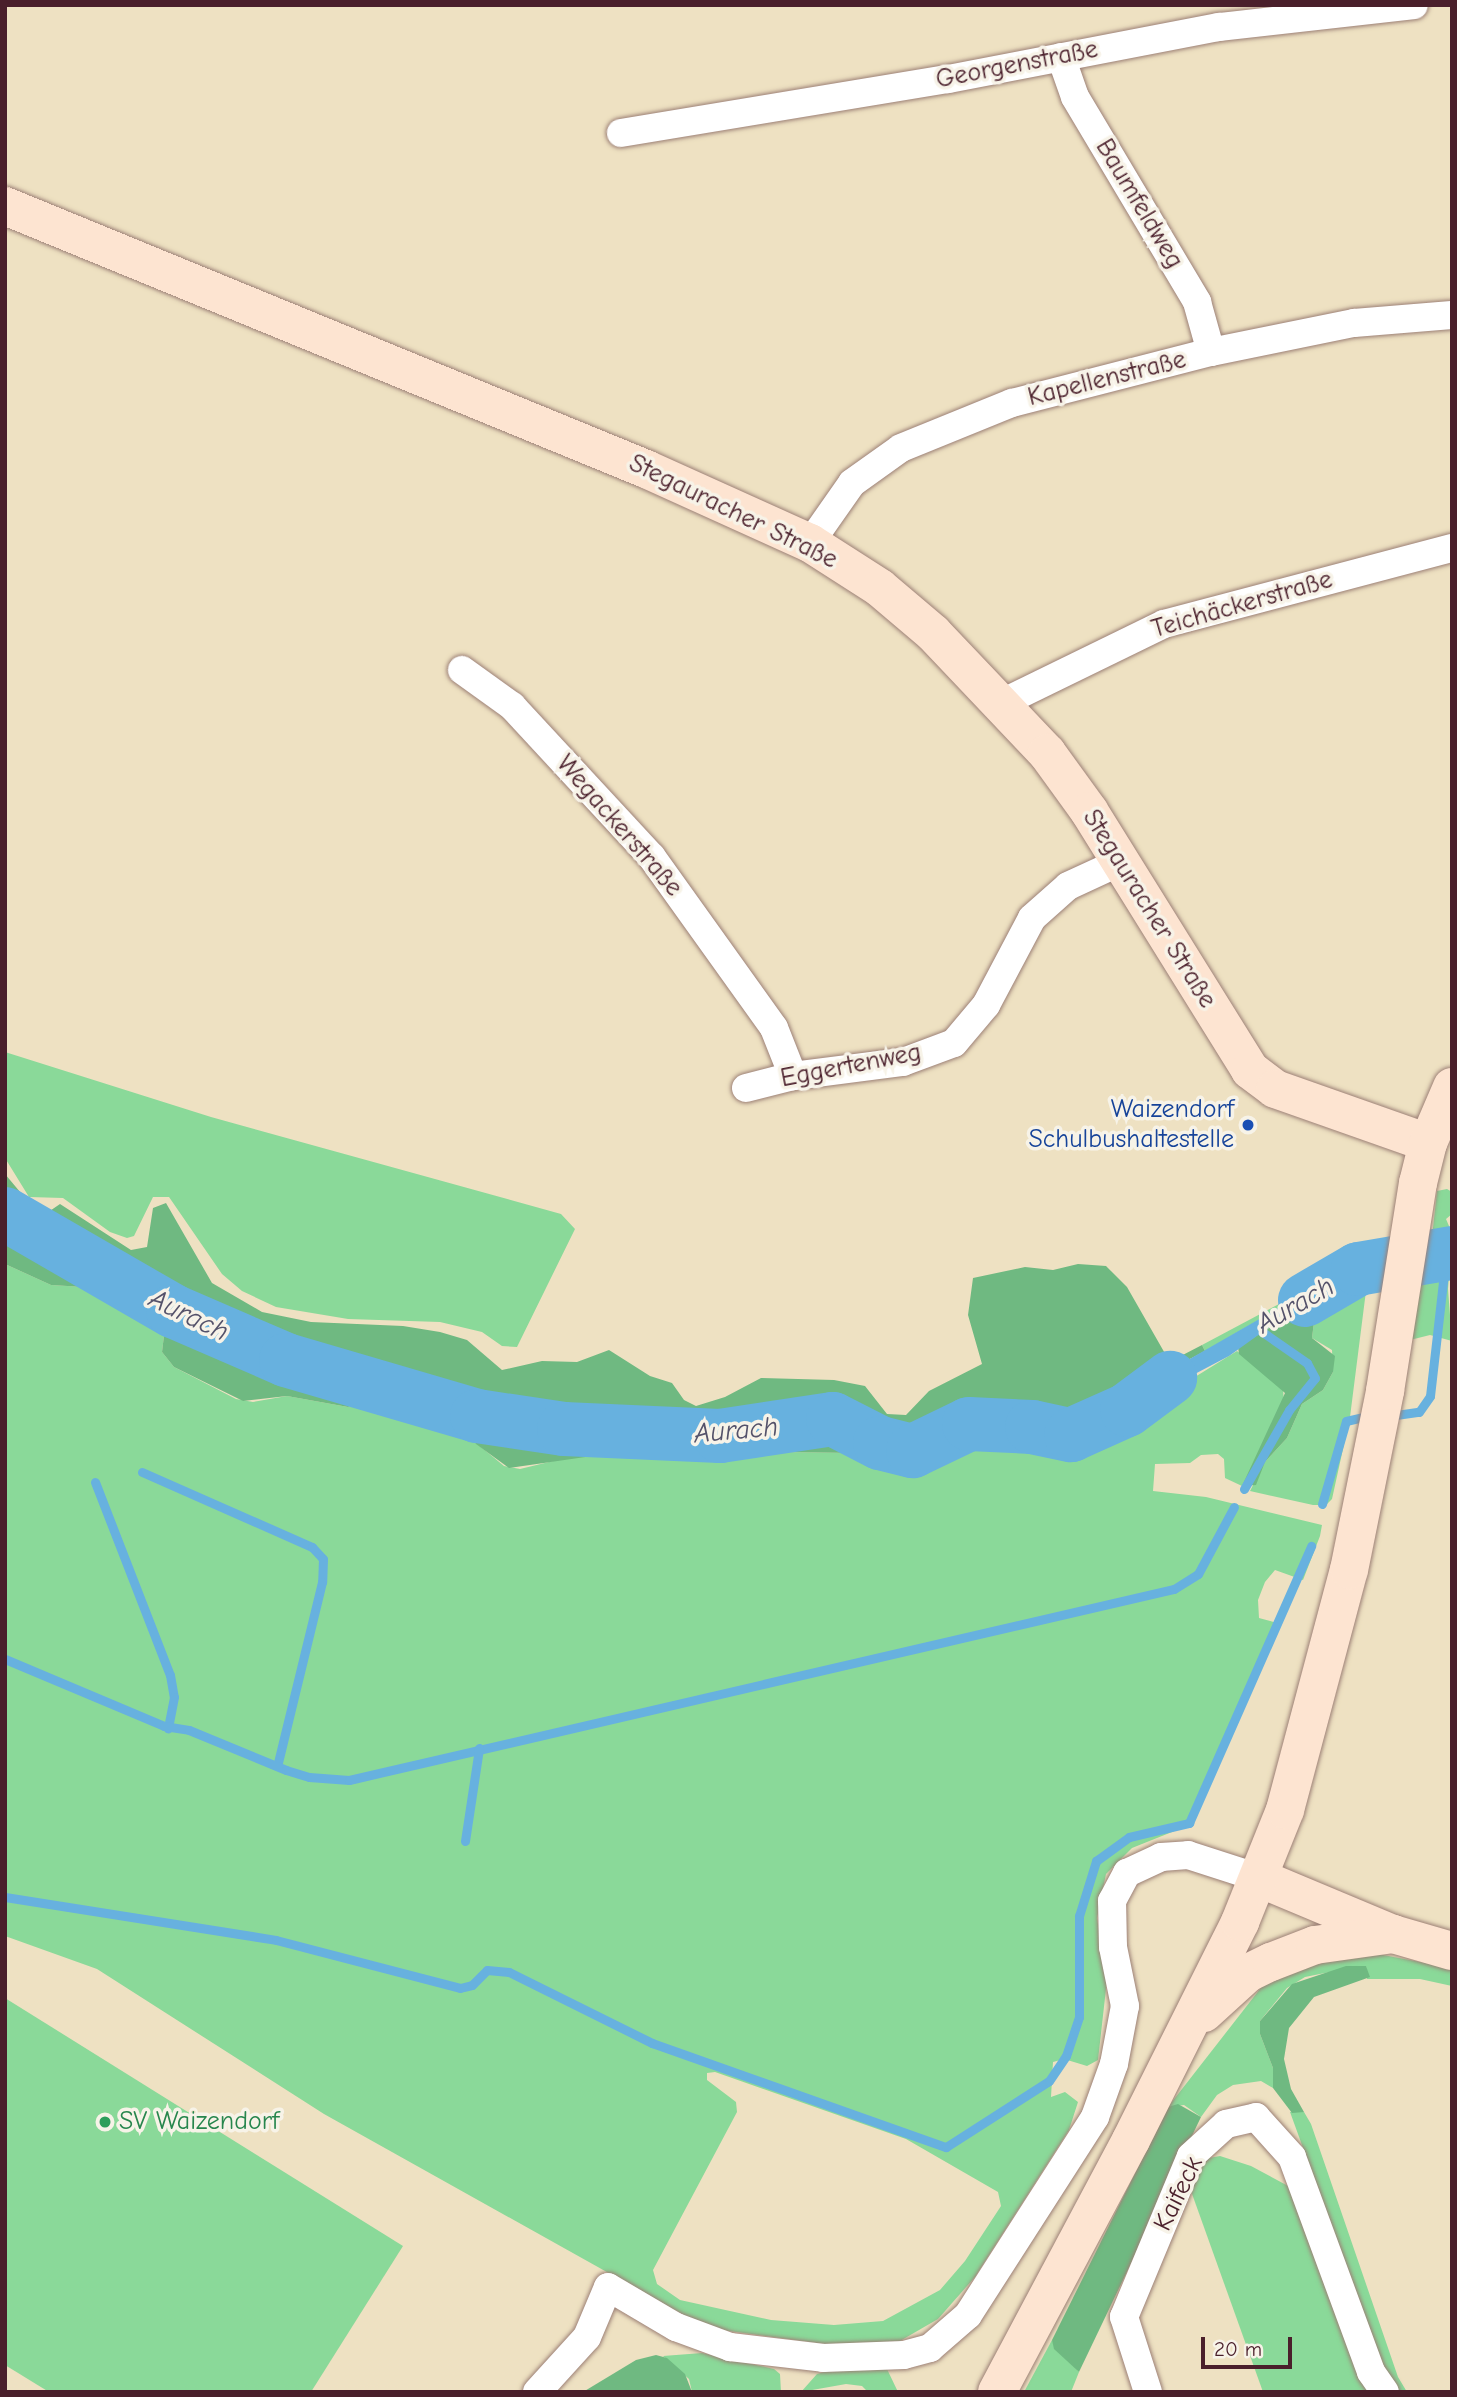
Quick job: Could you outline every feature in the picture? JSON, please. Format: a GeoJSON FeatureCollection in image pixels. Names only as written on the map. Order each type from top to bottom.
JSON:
{"type":"FeatureCollection","features":[{"type":"Feature","properties":{"kind":"street","name":"Georgenstraße"},"geometry":{"type":"LineString","coordinates":[[621,134],[1219,27],[1415,5]]}},
{"type":"Feature","properties":{"kind":"street","name":"Baumfeldweg"},"geometry":{"type":"LineString","coordinates":[[1061,57],[1075,97],[1197,302],[1211,352]]}},
{"type":"Feature","properties":{"kind":"street","name":"Stegauracher Straße"},"geometry":{"type":"LineString","coordinates":[[5,206],[503,408],[810,543],[912,615],[1002,703],[1047,753],[1120,862],[1250,1070],[1275,1088],[1427,1143]]}},
{"type":"Feature","properties":{"kind":"street","name":"Kapellenstraße"},"geometry":{"type":"LineString","coordinates":[[810,543],[852,484],[901,449],[1012,403],[1211,352],[1354,323],[1452,315]]}},
{"type":"Feature","properties":{"kind":"street","name":"Teichäckerstraße"},"geometry":{"type":"LineString","coordinates":[[1002,703],[1164,624],[1452,548]]}},
{"type":"Feature","properties":{"kind":"street","name":"Wegackerstraße"},"geometry":{"type":"LineString","coordinates":[[462,670],[512,706],[651,856],[774,1028],[793,1076]]}},
{"type":"Feature","properties":{"kind":"street","name":"Eggertenweg"},"geometry":{"type":"LineString","coordinates":[[746,1088],[793,1076],[903,1062],[954,1043],[986,1005],[1032,918],[1069,886],[1120,862]]}},
{"type":"Feature","properties":{"kind":"street"},"geometry":{"type":"LineString","coordinates":[[997,2392],[1187,2029],[1259,1878],[1309,1733],[1385,1391],[1427,1143],[1452,1087]]}},
{"type":"Feature","properties":{"kind":"street"},"geometry":{"type":"LineString","coordinates":[[537,2392],[587,2337],[608,2287],[676,2327],[730,2347],[823,2358],[893,2356],[930,2348],[968,2315],[1095,2117],[1114,2064],[1125,2006],[1113,1947],[1112,1901],[1127,1873],[1161,1857],[1188,1855],[1259,1878],[1393,1934],[1452,1951]]}},
{"type":"Feature","properties":{"kind":"street"},"geometry":{"type":"LineString","coordinates":[[1187,2029],[1248,1973],[1271,1962],[1315,1945],[1393,1934]]}},
{"type":"Feature","properties":{"kind":"street","name":"Kaifeck"},"geometry":{"type":"LineString","coordinates":[[1148,2392],[1124,2317],[1191,2156],[1226,2124],[1256,2117],[1292,2157],[1371,2372],[1385,2392]]}},
{"type":"Feature","properties":{"kind":"green space"},"geometry":{"type":"Polygon","coordinates":[[[5,1052],[211,1117],[561,1214],[575,1229],[517,1347],[502,1346],[482,1332],[440,1322],[348,1319],[276,1307],[242,1291],[222,1274],[169,1197],[153,1197],[134,1236],[127,1238],[110,1232],[63,1198],[29,1197],[5,1158],[5,1052]]]}},
{"type":"Feature","properties":{"kind":"green space"},"geometry":{"type":"Polygon","coordinates":[[[5,1174],[41,1217],[60,1204],[131,1250],[147,1247],[153,1208],[166,1203],[212,1283],[262,1312],[311,1322],[403,1326],[440,1332],[467,1340],[502,1370],[542,1361],[577,1362],[609,1350],[650,1376],[672,1383],[684,1400],[696,1406],[725,1397],[761,1378],[834,1380],[865,1386],[887,1414],[906,1415],[929,1391],[982,1364],[968,1315],[973,1278],[1025,1267],[1053,1270],[1078,1264],[1106,1266],[1127,1287],[1167,1357],[1175,1359],[1202,1345],[1205,1351],[1167,1371],[1116,1410],[1111,1423],[1119,1434],[1115,1440],[1101,1437],[1086,1446],[1006,1442],[932,1454],[634,1450],[509,1468],[476,1444],[463,1421],[411,1400],[363,1401],[348,1407],[287,1396],[243,1401],[174,1367],[162,1352],[166,1319],[132,1290],[51,1285],[5,1264],[5,1174]]]}},
{"type":"Feature","properties":{"kind":"green space"},"geometry":{"type":"Polygon","coordinates":[[[1447,1189],[1452,1192],[1452,1214],[1446,1219],[1452,1233],[1448,1289],[1452,1341],[1430,1335],[1410,1340],[1419,1288],[1428,1274],[1437,1191],[1447,1189]]]}},
{"type":"Feature","properties":{"kind":"green space"},"geometry":{"type":"Polygon","coordinates":[[[1371,1251],[1370,1260],[1352,1266],[1205,1351],[1202,1345],[1279,1304],[1310,1277],[1371,1251]]]}},
{"type":"Feature","properties":{"kind":"green space"},"geometry":{"type":"Polygon","coordinates":[[[5,1264],[51,1285],[132,1290],[166,1319],[162,1352],[174,1367],[236,1399],[253,1402],[287,1396],[348,1407],[363,1401],[411,1400],[463,1421],[481,1447],[504,1466],[520,1469],[578,1455],[634,1450],[932,1454],[1006,1442],[1086,1446],[1101,1437],[1116,1440],[1114,1427],[1237,1351],[1283,1388],[1284,1404],[1242,1486],[1225,1478],[1224,1459],[1218,1454],[1201,1455],[1190,1463],[1155,1464],[1153,1491],[1206,1497],[1322,1525],[1320,1536],[1303,1580],[1275,1570],[1265,1582],[1258,1600],[1259,1618],[1281,1624],[1194,1818],[1187,1826],[1132,1848],[1106,1874],[1097,1918],[1107,1980],[1098,2060],[1087,2066],[1064,2059],[1053,2062],[1051,2097],[1065,2092],[1078,2102],[1069,2130],[975,2277],[938,2319],[900,2341],[839,2346],[707,2328],[324,2114],[97,1969],[5,1936],[5,1264]],[[715,2072],[707,2073],[707,2080],[736,2102],[737,2112],[653,2270],[657,2284],[680,2300],[771,2320],[834,2325],[883,2321],[940,2290],[965,2261],[1001,2206],[998,2192],[906,2139],[715,2072]]]}},
{"type":"Feature","properties":{"kind":"green space"},"geometry":{"type":"Polygon","coordinates":[[[1369,1272],[1367,1283],[1360,1284],[1314,1322],[1312,1338],[1335,1356],[1333,1372],[1323,1390],[1302,1404],[1287,1438],[1265,1462],[1256,1485],[1242,1486],[1285,1393],[1239,1354],[1238,1347],[1354,1276],[1369,1272]]]}},
{"type":"Feature","properties":{"kind":"green space"},"geometry":{"type":"Polygon","coordinates":[[[1367,1283],[1350,1417],[1332,1499],[1326,1505],[1313,1505],[1250,1491],[1265,1462],[1287,1438],[1302,1404],[1323,1390],[1333,1372],[1332,1350],[1312,1338],[1314,1322],[1360,1284],[1367,1283]]]}},
{"type":"Feature","properties":{"kind":"green space"},"geometry":{"type":"Polygon","coordinates":[[[1362,1951],[1452,1968],[1452,1986],[1420,1979],[1367,1979],[1366,1966],[1305,1977],[1287,1988],[1260,2021],[1260,2034],[1273,2068],[1273,2088],[1261,2081],[1233,2085],[1217,2095],[1201,2117],[1184,2105],[1168,2107],[1267,1980],[1362,1951]]]}},
{"type":"Feature","properties":{"kind":"green space"},"geometry":{"type":"Polygon","coordinates":[[[1346,1966],[1366,1966],[1370,1977],[1314,1997],[1289,2028],[1284,2059],[1291,2089],[1304,2112],[1292,2113],[1273,2088],[1273,2068],[1260,2034],[1260,2021],[1292,1984],[1346,1966]]]}},
{"type":"Feature","properties":{"kind":"green space","name":"SV Waizendorf"},"geometry":{"type":"Polygon","coordinates":[[[5,1998],[403,2246],[311,2392],[49,2392],[5,2365],[5,1998]]]}},
{"type":"Feature","properties":{"kind":"green space"},"geometry":{"type":"Polygon","coordinates":[[[1178,2104],[1201,2117],[1079,2372],[1054,2349],[1052,2340],[1168,2107],[1178,2104]]]}},
{"type":"Feature","properties":{"kind":"green space"},"geometry":{"type":"Polygon","coordinates":[[[1290,2112],[1304,2112],[1311,2124],[1398,2377],[1407,2392],[1394,2392],[1388,2382],[1290,2112]]]}},
{"type":"Feature","properties":{"kind":"green space"},"geometry":{"type":"Polygon","coordinates":[[[1220,2156],[1251,2166],[1290,2187],[1370,2392],[1263,2392],[1191,2191],[1193,2170],[1209,2158],[1220,2156]]]}},
{"type":"Feature","properties":{"kind":"green space"},"geometry":{"type":"Polygon","coordinates":[[[1052,2340],[1079,2372],[1071,2392],[1024,2392],[1052,2340]]]}},
{"type":"Feature","properties":{"kind":"green space"},"geometry":{"type":"Polygon","coordinates":[[[702,2353],[774,2369],[780,2374],[781,2392],[692,2392],[689,2379],[663,2356],[702,2353]]]}},
{"type":"Feature","properties":{"kind":"green space"},"geometry":{"type":"Polygon","coordinates":[[[656,2355],[667,2358],[685,2374],[692,2392],[583,2392],[636,2360],[656,2355]]]}},
{"type":"Feature","properties":{"kind":"green space"},"geometry":{"type":"Polygon","coordinates":[[[838,2368],[887,2369],[898,2392],[868,2392],[862,2386],[846,2384],[801,2392],[817,2374],[838,2368]]]}},
{"type":"Feature","properties":{"kind":"water"},"geometry":{"type":"Polygon","coordinates":[[[1370,1260],[1369,1272],[1354,1276],[1278,1321],[1229,1356],[1191,1376],[1159,1402],[1114,1427],[1111,1423],[1116,1410],[1167,1372],[1352,1266],[1370,1260]]]}},
{"type":"Feature","properties":{"kind":"waterway","name":"Aurach"},"geometry":{"type":"LineString","coordinates":[[5,1214],[173,1311],[286,1360],[477,1416],[564,1429],[720,1436],[833,1419],[880,1443],[913,1451],[969,1424],[1032,1427],[1071,1435],[1127,1410],[1170,1378]]}},
{"type":"Feature","properties":{"kind":"waterway","name":"Aurach"},"geometry":{"type":"LineString","coordinates":[[1305,1300],[1358,1269],[1452,1253]]}},
{"type":"Feature","properties":{"kind":"waterway"},"geometry":{"type":"LineString","coordinates":[[1389,1416],[1419,1412],[1430,1396],[1446,1255]]}},
{"type":"Feature","properties":{"kind":"waterway"},"geometry":{"type":"LineString","coordinates":[[1244,1489],[1289,1410],[1315,1378],[1307,1363],[1258,1329]]}},
{"type":"Feature","properties":{"kind":"waterway"},"geometry":{"type":"LineString","coordinates":[[1322,1504],[1346,1421],[1371,1415]]}},
{"type":"Feature","properties":{"kind":"waterway"},"geometry":{"type":"LineString","coordinates":[[142,1472],[312,1547],[323,1559],[322,1582],[277,1766]]}},
{"type":"Feature","properties":{"kind":"waterway"},"geometry":{"type":"LineString","coordinates":[[95,1482],[170,1675],[174,1697],[168,1728]]}},
{"type":"Feature","properties":{"kind":"waterway"},"geometry":{"type":"LineString","coordinates":[[5,1659],[164,1726],[189,1730],[286,1770],[309,1777],[349,1780],[1174,1589],[1198,1574],[1234,1507]]}},
{"type":"Feature","properties":{"kind":"waterway"},"geometry":{"type":"LineString","coordinates":[[5,1897],[276,1940],[460,1988],[472,1985],[487,1970],[509,1972],[652,2043],[946,2147],[1049,2081],[1066,2056],[1079,2017],[1079,1916],[1096,1861],[1129,1837],[1189,1823],[1311,1546]]}},
{"type":"Feature","properties":{"kind":"waterway"},"geometry":{"type":"LineString","coordinates":[[465,1841],[479,1748]]}},
{"type":"Feature","properties":{"kind":"place","name":"Waizendorf Schulbushaltestelle"},"geometry":{"type":"Point","coordinates":[1248,1125]}},
{"type":"Feature","properties":{"kind":"place","name":"SV Waizendorf"},"geometry":{"type":"Point","coordinates":[105,2122]}}]}
